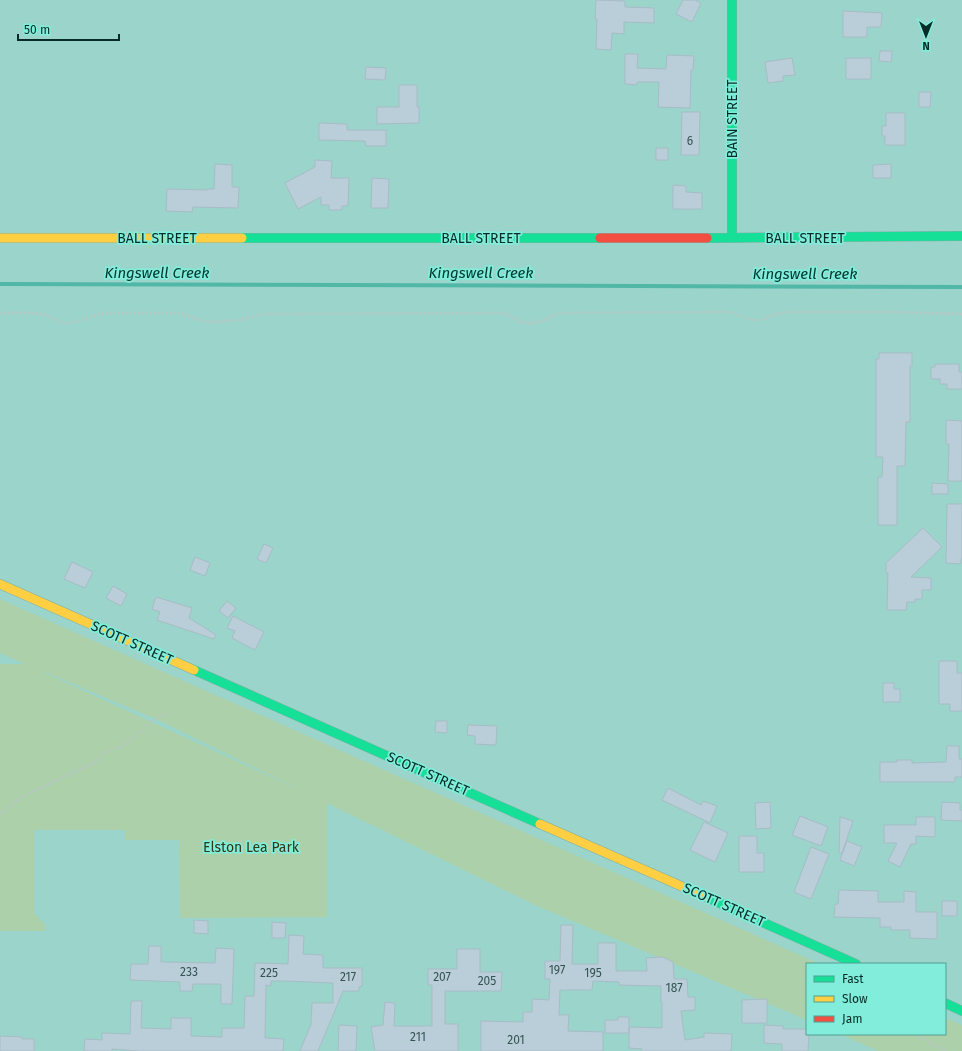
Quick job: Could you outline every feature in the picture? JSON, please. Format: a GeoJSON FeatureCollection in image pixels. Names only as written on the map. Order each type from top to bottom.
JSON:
{"type":"FeatureCollection","features":[{"type":"Feature","properties":{"kind":"street","name":"BAIN STREET"},"geometry":{"type":"LineString","coordinates":[[732,0],[732,238]]}},
{"type":"Feature","properties":{"kind":"street","name":"BALL STREET"},"geometry":{"type":"LineString","coordinates":[[0,238],[732,238],[962,236]]}},
{"type":"Feature","properties":{"kind":"street","name":"SCOTT STREET"},"geometry":{"type":"LineString","coordinates":[[0,584],[854,963]]}},
{"type":"Feature","properties":{"kind":"street"},"geometry":{"type":"LineString","coordinates":[[946,1003],[962,1011]]}},
{"type":"Feature","properties":{"kind":"path"},"geometry":{"type":"LineString","coordinates":[[0,313],[40,314],[63,323],[76,322],[95,315],[106,313],[180,313],[202,321],[213,322],[241,320],[263,314],[504,313],[521,322],[534,323],[540,322],[560,313],[727,312],[737,313],[754,320],[790,312],[894,312],[962,314]]}},
{"type":"Feature","properties":{"kind":"path"},"geometry":{"type":"LineString","coordinates":[[0,814],[22,797],[96,762],[103,754],[122,746],[154,720],[167,713]]}},
{"type":"Feature","properties":{"kind":"path"},"geometry":{"type":"LineString","coordinates":[[917,1035],[946,1051]]}},
{"type":"Feature","properties":{"kind":"green space","name":"Elston Lea Park"},"geometry":{"type":"Polygon","coordinates":[[[0,599],[818,963],[806,963],[806,1020],[535,905],[327,803],[327,917],[180,918],[179,840],[125,840],[125,830],[34,830],[34,913],[45,925],[45,931],[0,931],[0,664],[25,664],[0,653],[0,599]],[[45,672],[45,673],[304,792],[160,721],[45,672]]]}},
{"type":"Feature","properties":{"kind":"green space"},"geometry":{"type":"Polygon","coordinates":[[[946,1018],[962,1025],[962,1051],[878,1051],[842,1035],[946,1035],[946,1018]]]}},
{"type":"Feature","properties":{"kind":"building"},"geometry":{"type":"Polygon","coordinates":[[[596,0],[625,1],[625,7],[654,8],[654,23],[624,22],[624,34],[612,33],[611,50],[596,49],[596,0]]]}},
{"type":"Feature","properties":{"kind":"building"},"geometry":{"type":"Polygon","coordinates":[[[683,0],[695,0],[701,3],[692,22],[676,14],[683,0]]]}},
{"type":"Feature","properties":{"kind":"building"},"geometry":{"type":"Polygon","coordinates":[[[843,11],[882,13],[881,27],[867,27],[867,37],[843,37],[843,11]]]}},
{"type":"Feature","properties":{"kind":"building"},"geometry":{"type":"Polygon","coordinates":[[[880,51],[892,51],[891,62],[879,61],[880,51]]]}},
{"type":"Feature","properties":{"kind":"building"},"geometry":{"type":"Polygon","coordinates":[[[625,54],[638,54],[637,68],[666,69],[667,55],[694,56],[693,70],[691,70],[690,108],[658,107],[659,82],[637,82],[637,85],[625,84],[625,54]]]}},
{"type":"Feature","properties":{"kind":"building"},"geometry":{"type":"Polygon","coordinates":[[[792,58],[795,75],[783,76],[783,81],[768,83],[765,62],[792,58]]]}},
{"type":"Feature","properties":{"kind":"building"},"geometry":{"type":"Polygon","coordinates":[[[846,58],[871,58],[871,79],[846,79],[846,58]]]}},
{"type":"Feature","properties":{"kind":"building"},"geometry":{"type":"Polygon","coordinates":[[[366,67],[386,68],[385,80],[365,79],[366,67]]]}},
{"type":"Feature","properties":{"kind":"building"},"geometry":{"type":"Polygon","coordinates":[[[399,85],[417,85],[419,123],[377,124],[377,107],[399,107],[399,85]]]}},
{"type":"Feature","properties":{"kind":"building"},"geometry":{"type":"Polygon","coordinates":[[[919,92],[931,92],[930,107],[919,107],[919,92]]]}},
{"type":"Feature","properties":{"kind":"building"},"geometry":{"type":"Polygon","coordinates":[[[682,112],[700,112],[699,155],[681,155],[682,112]]]}},
{"type":"Feature","properties":{"kind":"building"},"geometry":{"type":"Polygon","coordinates":[[[886,113],[905,113],[905,145],[885,145],[885,136],[882,136],[882,126],[886,126],[886,113]]]}},
{"type":"Feature","properties":{"kind":"building"},"geometry":{"type":"Polygon","coordinates":[[[319,123],[347,124],[347,130],[386,130],[386,146],[366,146],[365,141],[319,140],[319,123]]]}},
{"type":"Feature","properties":{"kind":"building"},"geometry":{"type":"Polygon","coordinates":[[[656,148],[668,148],[668,160],[656,160],[656,148]]]}},
{"type":"Feature","properties":{"kind":"building"},"geometry":{"type":"Polygon","coordinates":[[[315,160],[332,161],[331,178],[349,178],[348,206],[342,206],[342,210],[329,210],[329,205],[321,205],[321,197],[298,209],[285,183],[315,167],[315,160]]]}},
{"type":"Feature","properties":{"kind":"building"},"geometry":{"type":"Polygon","coordinates":[[[215,164],[232,165],[232,187],[239,187],[238,208],[193,207],[192,212],[166,211],[167,189],[214,189],[215,164]]]}},
{"type":"Feature","properties":{"kind":"building"},"geometry":{"type":"Polygon","coordinates":[[[891,164],[891,178],[873,178],[873,165],[891,164]]]}},
{"type":"Feature","properties":{"kind":"building"},"geometry":{"type":"Polygon","coordinates":[[[372,178],[389,179],[388,208],[371,208],[372,178]]]}},
{"type":"Feature","properties":{"kind":"building"},"geometry":{"type":"Polygon","coordinates":[[[673,185],[686,186],[686,192],[702,193],[702,209],[673,209],[673,185]]]}},
{"type":"Feature","properties":{"kind":"building"},"geometry":{"type":"Polygon","coordinates":[[[879,353],[912,353],[912,366],[910,366],[910,422],[906,422],[905,466],[897,466],[897,525],[878,525],[878,477],[882,477],[883,457],[876,457],[876,359],[879,359],[879,353]]]}},
{"type":"Feature","properties":{"kind":"building"},"geometry":{"type":"Polygon","coordinates":[[[935,364],[959,364],[959,372],[962,372],[962,389],[947,389],[947,384],[940,384],[940,379],[931,379],[931,367],[935,367],[935,364]]]}},
{"type":"Feature","properties":{"kind":"building"},"geometry":{"type":"Polygon","coordinates":[[[946,420],[962,421],[962,481],[948,481],[949,444],[946,444],[946,420]]]}},
{"type":"Feature","properties":{"kind":"building"},"geometry":{"type":"Polygon","coordinates":[[[932,483],[948,484],[948,494],[932,494],[932,483]]]}},
{"type":"Feature","properties":{"kind":"building"},"geometry":{"type":"Polygon","coordinates":[[[947,504],[962,504],[961,564],[946,563],[947,504]]]}},
{"type":"Feature","properties":{"kind":"building"},"geometry":{"type":"Polygon","coordinates":[[[923,528],[942,547],[911,577],[931,578],[931,590],[922,590],[922,599],[915,599],[915,602],[907,602],[906,610],[887,610],[888,573],[886,573],[886,563],[923,528]]]}},
{"type":"Feature","properties":{"kind":"building"},"geometry":{"type":"Polygon","coordinates":[[[264,544],[273,548],[266,563],[257,559],[264,544]]]}},
{"type":"Feature","properties":{"kind":"building"},"geometry":{"type":"Polygon","coordinates":[[[195,557],[210,563],[205,576],[190,570],[195,557]]]}},
{"type":"Feature","properties":{"kind":"building"},"geometry":{"type":"Polygon","coordinates":[[[72,562],[93,572],[85,588],[64,579],[72,562]]]}},
{"type":"Feature","properties":{"kind":"building"},"geometry":{"type":"Polygon","coordinates":[[[113,586],[127,594],[121,606],[106,598],[113,586]]]}},
{"type":"Feature","properties":{"kind":"building"},"geometry":{"type":"Polygon","coordinates":[[[156,597],[192,608],[189,618],[216,635],[214,639],[157,620],[160,612],[152,609],[156,597]]]}},
{"type":"Feature","properties":{"kind":"building"},"geometry":{"type":"Polygon","coordinates":[[[227,601],[236,608],[228,618],[219,611],[227,601]]]}},
{"type":"Feature","properties":{"kind":"building"},"geometry":{"type":"Polygon","coordinates":[[[233,616],[264,632],[255,650],[232,638],[235,631],[227,628],[233,616]]]}},
{"type":"Feature","properties":{"kind":"building"},"geometry":{"type":"Polygon","coordinates":[[[939,661],[957,661],[957,673],[962,673],[962,711],[950,711],[950,704],[939,704],[939,661]]]}},
{"type":"Feature","properties":{"kind":"building"},"geometry":{"type":"Polygon","coordinates":[[[883,683],[894,683],[894,689],[900,689],[900,702],[883,702],[883,683]]]}},
{"type":"Feature","properties":{"kind":"building"},"geometry":{"type":"Polygon","coordinates":[[[436,721],[447,721],[447,733],[435,732],[436,721]]]}},
{"type":"Feature","properties":{"kind":"building"},"geometry":{"type":"Polygon","coordinates":[[[468,725],[497,726],[496,745],[475,744],[475,736],[467,735],[468,725]]]}},
{"type":"Feature","properties":{"kind":"building"},"geometry":{"type":"Polygon","coordinates":[[[947,746],[959,746],[959,759],[962,759],[962,777],[955,777],[955,782],[880,782],[880,762],[912,760],[912,763],[946,762],[947,746]]]}},
{"type":"Feature","properties":{"kind":"building"},"geometry":{"type":"Polygon","coordinates":[[[668,788],[701,805],[703,801],[717,806],[710,823],[662,800],[668,788]]]}},
{"type":"Feature","properties":{"kind":"building"},"geometry":{"type":"Polygon","coordinates":[[[770,802],[771,828],[756,829],[755,803],[770,802]]]}},
{"type":"Feature","properties":{"kind":"building"},"geometry":{"type":"Polygon","coordinates":[[[942,802],[960,803],[960,810],[962,810],[962,821],[941,820],[942,802]]]}},
{"type":"Feature","properties":{"kind":"building"},"geometry":{"type":"Polygon","coordinates":[[[800,816],[828,827],[821,846],[792,835],[800,816]]]}},
{"type":"Feature","properties":{"kind":"building"},"geometry":{"type":"Polygon","coordinates":[[[840,817],[853,821],[842,853],[839,853],[840,817]]]}},
{"type":"Feature","properties":{"kind":"building"},"geometry":{"type":"Polygon","coordinates":[[[916,817],[935,817],[935,837],[916,836],[916,844],[911,844],[900,867],[888,861],[897,843],[884,843],[884,825],[916,825],[916,817]]]}},
{"type":"Feature","properties":{"kind":"building"},"geometry":{"type":"Polygon","coordinates":[[[704,822],[728,833],[715,862],[690,850],[704,822]]]}},
{"type":"Feature","properties":{"kind":"building"},"geometry":{"type":"Polygon","coordinates":[[[739,836],[757,836],[757,853],[764,853],[764,872],[739,872],[739,836]]]}},
{"type":"Feature","properties":{"kind":"building"},"geometry":{"type":"Polygon","coordinates":[[[847,841],[862,847],[854,866],[840,860],[847,841]]]}},
{"type":"Feature","properties":{"kind":"building"},"geometry":{"type":"Polygon","coordinates":[[[811,847],[829,854],[811,899],[794,892],[811,847]]]}},
{"type":"Feature","properties":{"kind":"building"},"geometry":{"type":"Polygon","coordinates":[[[839,890],[878,891],[878,902],[904,902],[904,891],[916,892],[916,912],[937,912],[937,939],[910,938],[910,930],[891,930],[891,927],[880,927],[880,918],[834,917],[835,904],[838,904],[839,890]]]}},
{"type":"Feature","properties":{"kind":"building"},"geometry":{"type":"Polygon","coordinates":[[[942,901],[957,901],[957,916],[942,916],[942,901]]]}},
{"type":"Feature","properties":{"kind":"building"},"geometry":{"type":"Polygon","coordinates":[[[194,920],[208,921],[208,934],[194,933],[194,920]]]}},
{"type":"Feature","properties":{"kind":"building"},"geometry":{"type":"Polygon","coordinates":[[[272,922],[286,923],[285,938],[272,938],[272,922]]]}},
{"type":"Feature","properties":{"kind":"building"},"geometry":{"type":"Polygon","coordinates":[[[561,925],[573,925],[572,964],[598,964],[598,943],[616,943],[616,971],[647,971],[646,958],[663,957],[673,962],[674,979],[687,979],[688,997],[695,997],[695,1010],[681,1011],[685,1040],[704,1037],[704,1033],[732,1034],[731,1051],[642,1051],[642,1049],[629,1048],[629,1027],[662,1028],[661,986],[619,985],[619,982],[593,981],[592,990],[560,990],[559,1015],[569,1015],[568,1031],[603,1032],[603,1051],[481,1051],[481,1021],[523,1022],[523,1012],[532,1012],[532,999],[549,1000],[550,979],[545,979],[545,961],[560,961],[561,925]]]}},
{"type":"Feature","properties":{"kind":"building"},"geometry":{"type":"Polygon","coordinates":[[[289,935],[304,936],[303,954],[323,955],[323,968],[362,968],[362,986],[359,987],[359,991],[343,991],[318,1051],[300,1051],[311,1024],[312,1003],[333,1003],[333,983],[271,981],[271,986],[266,985],[265,1038],[284,1039],[283,1051],[139,1051],[112,1049],[112,1051],[84,1051],[85,1039],[102,1040],[102,1033],[130,1034],[131,1001],[142,1001],[141,1028],[171,1029],[171,1018],[191,1018],[191,1036],[222,1037],[222,1028],[244,1028],[245,996],[254,996],[255,963],[288,964],[289,935]]]}},
{"type":"Feature","properties":{"kind":"building"},"geometry":{"type":"Polygon","coordinates":[[[149,946],[161,946],[161,962],[215,963],[216,948],[234,949],[232,1004],[221,1004],[221,984],[193,984],[192,991],[180,991],[180,982],[130,980],[131,964],[148,964],[149,946]]]}},
{"type":"Feature","properties":{"kind":"building"},"geometry":{"type":"Polygon","coordinates":[[[457,949],[480,949],[480,972],[502,972],[501,991],[445,991],[445,1024],[458,1024],[458,1051],[375,1051],[371,1027],[383,1025],[385,1002],[395,1003],[394,1026],[432,1026],[432,985],[428,985],[428,969],[457,969],[457,949]]]}},
{"type":"Feature","properties":{"kind":"building"},"geometry":{"type":"Polygon","coordinates":[[[767,999],[767,1023],[742,1023],[742,1000],[767,999]]]}},
{"type":"Feature","properties":{"kind":"building"},"geometry":{"type":"Polygon","coordinates":[[[618,1017],[629,1017],[629,1033],[605,1033],[605,1020],[618,1020],[618,1017]]]}},
{"type":"Feature","properties":{"kind":"building"},"geometry":{"type":"Polygon","coordinates":[[[339,1025],[357,1026],[356,1051],[338,1051],[339,1025]]]}},
{"type":"Feature","properties":{"kind":"building"},"geometry":{"type":"Polygon","coordinates":[[[764,1025],[783,1026],[783,1029],[806,1029],[806,1035],[809,1035],[808,1051],[782,1051],[782,1044],[764,1043],[764,1025]]]}},
{"type":"Feature","properties":{"kind":"building"},"geometry":{"type":"Polygon","coordinates":[[[0,1036],[34,1039],[34,1051],[0,1051],[0,1036]]]}},
{"type":"Feature","properties":{"kind":"waterway","name":"Kingswell Creek"},"geometry":{"type":"LineString","coordinates":[[0,284],[962,287]]}},
{"type":"Feature","properties":{"kind":"traffic: fast"},"geometry":{"type":"LineString","coordinates":[[732,0],[732,238]]}},
{"type":"Feature","properties":{"kind":"traffic: fast"},"geometry":{"type":"LineString","coordinates":[[707,238],[962,236]]}},
{"type":"Feature","properties":{"kind":"traffic: fast"},"geometry":{"type":"LineString","coordinates":[[242,238],[600,238]]}},
{"type":"Feature","properties":{"kind":"traffic: fast"},"geometry":{"type":"LineString","coordinates":[[194,670],[540,824]]}},
{"type":"Feature","properties":{"kind":"traffic: fast"},"geometry":{"type":"LineString","coordinates":[[706,897],[854,963]]}},
{"type":"Feature","properties":{"kind":"traffic: fast"},"geometry":{"type":"LineString","coordinates":[[946,1003],[962,1011]]}},
{"type":"Feature","properties":{"kind":"traffic: slow"},"geometry":{"type":"LineString","coordinates":[[0,238],[242,238]]}},
{"type":"Feature","properties":{"kind":"traffic: slow"},"geometry":{"type":"LineString","coordinates":[[0,584],[194,670]]}},
{"type":"Feature","properties":{"kind":"traffic: slow"},"geometry":{"type":"LineString","coordinates":[[540,824],[706,897]]}},
{"type":"Feature","properties":{"kind":"traffic: jam"},"geometry":{"type":"LineString","coordinates":[[600,238],[707,238]]}}]}
